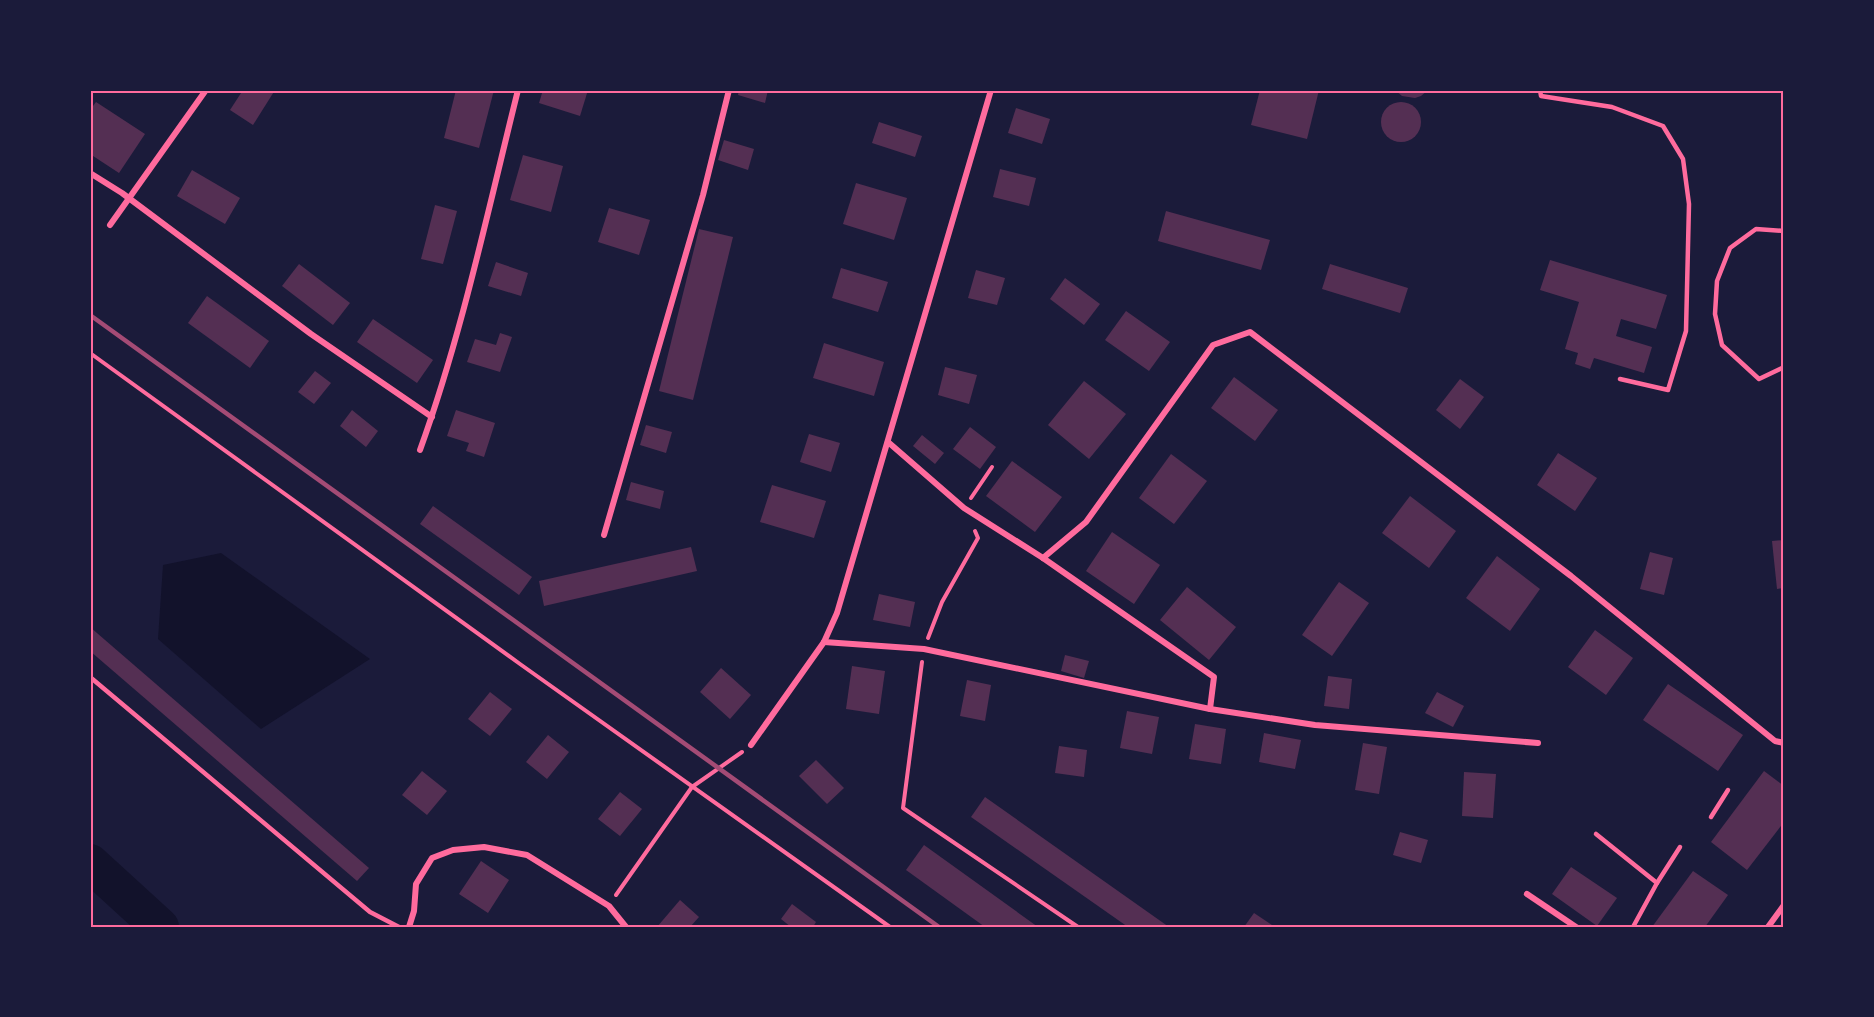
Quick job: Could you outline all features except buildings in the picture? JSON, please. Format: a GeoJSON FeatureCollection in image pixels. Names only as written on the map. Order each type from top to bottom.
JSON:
{"type":"FeatureCollection","features":[{"type":"Feature","properties":{"kind":"street"},"geometry":{"type":"LineString","coordinates":[[110,225],[206,90]]}},
{"type":"Feature","properties":{"kind":"street"},"geometry":{"type":"LineString","coordinates":[[420,450],[432,417],[472,276],[518,90]]}},
{"type":"Feature","properties":{"kind":"street"},"geometry":{"type":"LineString","coordinates":[[604,535],[700,206],[729,90]]}},
{"type":"Feature","properties":{"kind":"street"},"geometry":{"type":"LineString","coordinates":[[751,745],[824,642],[837,613],[992,90]]}},
{"type":"Feature","properties":{"kind":"street"},"geometry":{"type":"LineString","coordinates":[[90,173],[129,199],[311,334],[432,417]]}},
{"type":"Feature","properties":{"kind":"street"},"geometry":{"type":"LineString","coordinates":[[1043,558],[1086,522],[1213,345],[1250,332],[1571,576],[1775,741],[1784,743]]}},
{"type":"Feature","properties":{"kind":"street"},"geometry":{"type":"LineString","coordinates":[[888,442],[964,508],[1043,558],[1214,677],[1210,709]]}},
{"type":"Feature","properties":{"kind":"street"},"geometry":{"type":"LineString","coordinates":[[824,642],[924,649],[1210,709],[1315,725],[1538,743]]}},
{"type":"Feature","properties":{"kind":"street"},"geometry":{"type":"LineString","coordinates":[[409,927],[414,911],[416,884],[432,858],[453,850],[484,847],[527,855],[609,906],[626,927]]}},
{"type":"Feature","properties":{"kind":"street"},"geometry":{"type":"LineString","coordinates":[[1527,894],[1576,927]]}},
{"type":"Feature","properties":{"kind":"street"},"geometry":{"type":"LineString","coordinates":[[1768,927],[1784,905]]}},
{"type":"Feature","properties":{"kind":"lane"},"geometry":{"type":"LineString","coordinates":[[1540,90],[1541,96],[1612,107],[1663,126],[1683,159],[1689,204],[1686,331],[1668,390],[1620,379]]}},
{"type":"Feature","properties":{"kind":"lane"},"geometry":{"type":"LineString","coordinates":[[1784,231],[1756,229],[1730,248],[1717,281],[1714,314],[1722,345],[1759,379],[1784,367]]}},
{"type":"Feature","properties":{"kind":"lane"},"geometry":{"type":"LineString","coordinates":[[90,677],[370,912],[399,927]]}},
{"type":"Feature","properties":{"kind":"lane"},"geometry":{"type":"LineString","coordinates":[[1711,817],[1728,790]]}},
{"type":"Feature","properties":{"kind":"lane"},"geometry":{"type":"LineString","coordinates":[[1596,834],[1657,883]]}},
{"type":"Feature","properties":{"kind":"lane"},"geometry":{"type":"LineString","coordinates":[[1633,927],[1680,847]]}},
{"type":"Feature","properties":{"kind":"path"},"geometry":{"type":"LineString","coordinates":[[90,352],[692,787],[890,927]]}},
{"type":"Feature","properties":{"kind":"path"},"geometry":{"type":"LineString","coordinates":[[609,906],[692,787],[751,745]]}},
{"type":"Feature","properties":{"kind":"path"},"geometry":{"type":"LineString","coordinates":[[927,824],[1078,927]]}},
{"type":"Feature","properties":{"kind":"shaded area"},"geometry":{"type":"Polygon","coordinates":[[[221,553],[370,659],[261,729],[158,639],[163,565],[221,553]]]}},
{"type":"Feature","properties":{"kind":"waterway"},"geometry":{"type":"LineString","coordinates":[[90,863],[160,927]]}},
{"type":"Feature","properties":{"kind":"railway"},"geometry":{"type":"LineString","coordinates":[[90,315],[939,927]]}}]}
